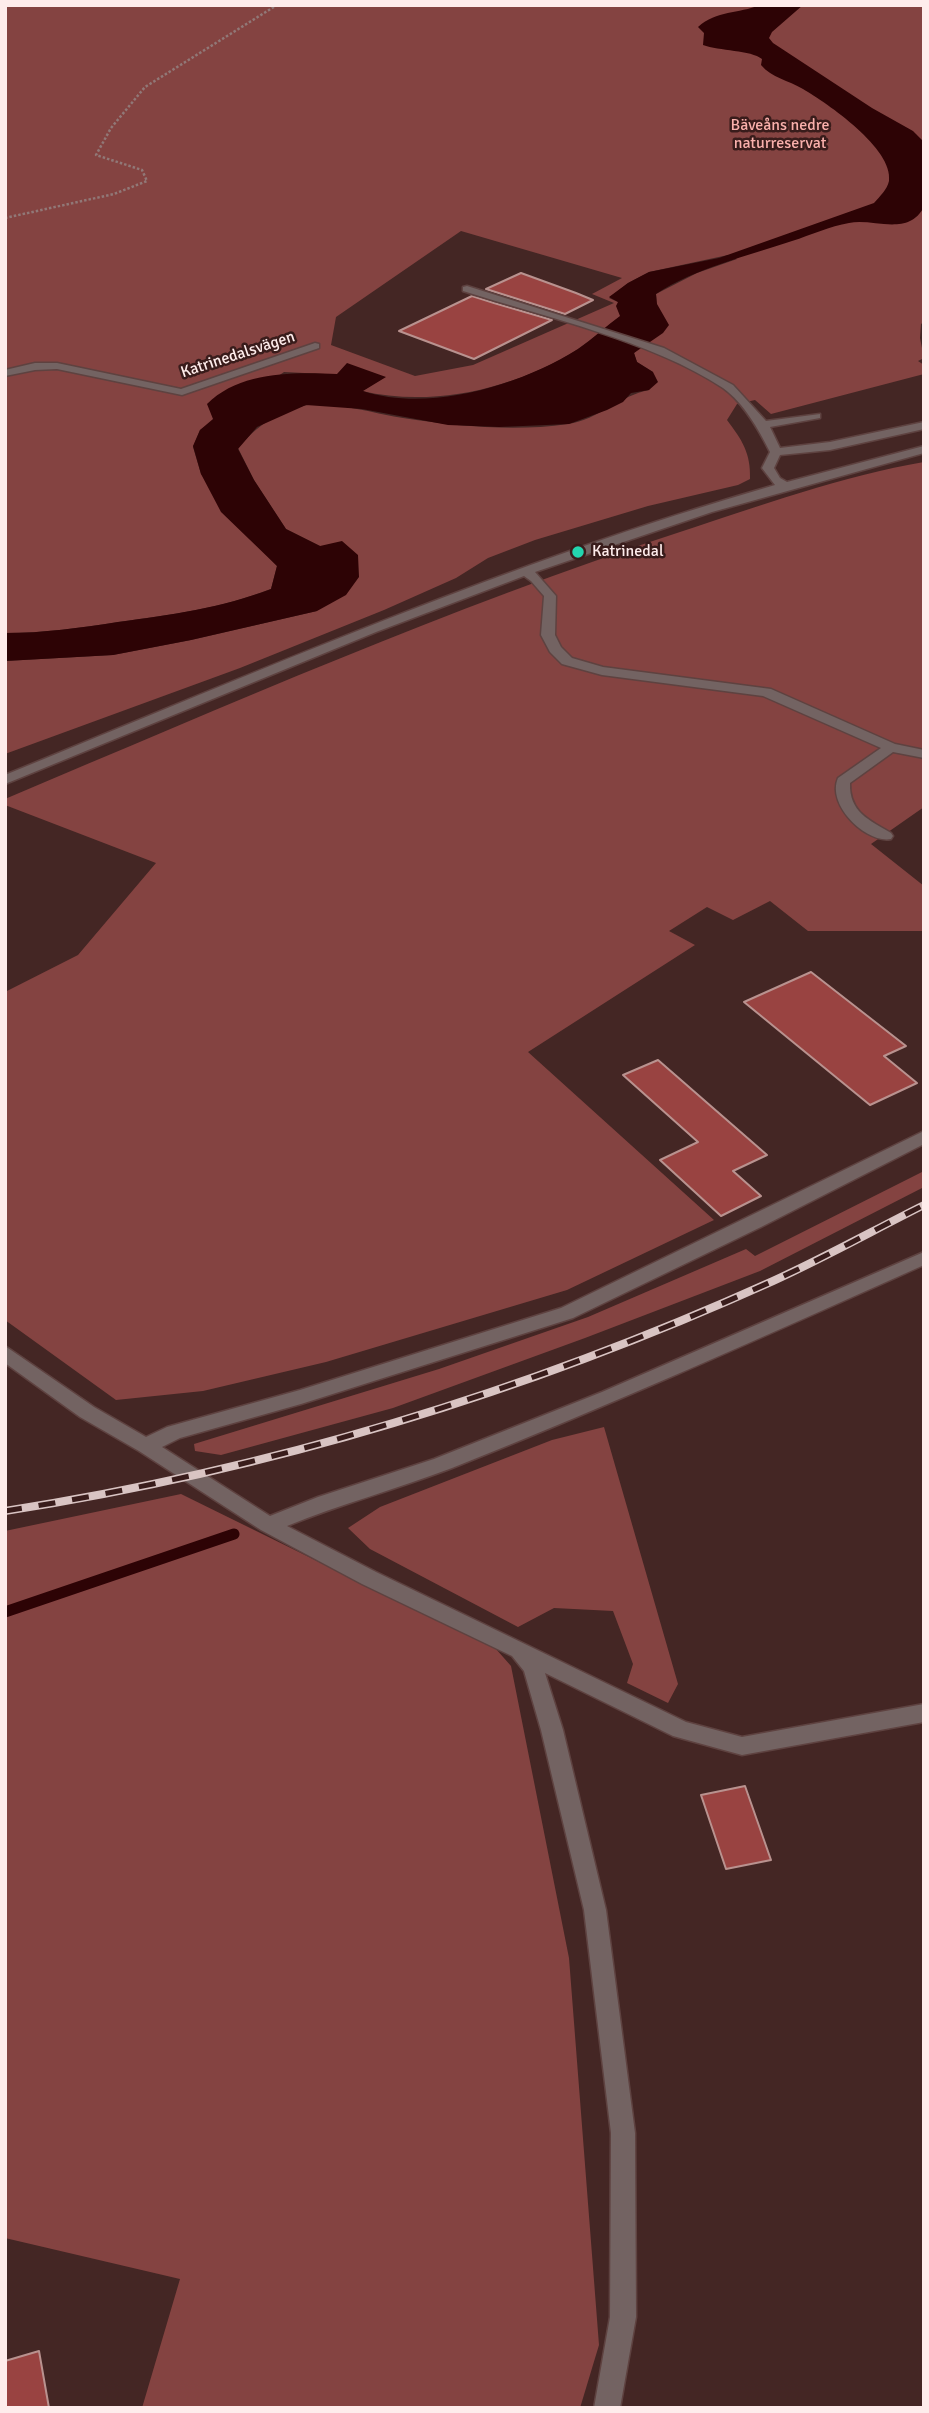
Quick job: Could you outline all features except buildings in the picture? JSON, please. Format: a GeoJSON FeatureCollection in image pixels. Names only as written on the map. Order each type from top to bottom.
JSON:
{"type":"FeatureCollection","features":[{"type":"Feature","properties":{"kind":"street"},"geometry":{"type":"LineString","coordinates":[[467,289],[660,350],[729,387],[763,425],[776,452]]}},
{"type":"Feature","properties":{"kind":"street","name":"Katrinedalsvägen"},"geometry":{"type":"LineString","coordinates":[[5,373],[33,366],[63,366],[161,390],[182,392],[315,346]]}},
{"type":"Feature","properties":{"kind":"street"},"geometry":{"type":"LineString","coordinates":[[763,425],[816,416]]}},
{"type":"Feature","properties":{"kind":"street"},"geometry":{"type":"LineString","coordinates":[[776,452],[830,446],[924,425]]}},
{"type":"Feature","properties":{"kind":"street"},"geometry":{"type":"LineString","coordinates":[[5,780],[525,571],[785,486],[924,449]]}},
{"type":"Feature","properties":{"kind":"street"},"geometry":{"type":"LineString","coordinates":[[776,452],[768,468],[775,480],[785,486]]}},
{"type":"Feature","properties":{"kind":"street"},"geometry":{"type":"LineString","coordinates":[[525,571],[536,578],[550,596],[548,635],[555,649],[568,661],[602,671],[766,692],[891,747],[924,754]]}},
{"type":"Feature","properties":{"kind":"street"},"geometry":{"type":"LineString","coordinates":[[886,836],[845,808],[841,795],[843,781],[891,747]]}},
{"type":"Feature","properties":{"kind":"street"},"geometry":{"type":"LineString","coordinates":[[146,1447],[174,1432],[301,1397],[568,1313],[755,1223],[924,1137]]}},
{"type":"Feature","properties":{"kind":"street"},"geometry":{"type":"LineString","coordinates":[[268,1525],[325,1502],[441,1464],[596,1403],[924,1258]]}},
{"type":"Feature","properties":{"kind":"street"},"geometry":{"type":"LineString","coordinates":[[5,1353],[87,1412],[268,1525],[369,1578],[681,1730],[742,1746],[924,1713]]}},
{"type":"Feature","properties":{"kind":"street"},"geometry":{"type":"LineString","coordinates":[[519,1650],[533,1668],[552,1730],[595,1910],[623,2133],[623,2317],[607,2408]]}},
{"type":"Feature","properties":{"kind":"path"},"geometry":{"type":"LineString","coordinates":[[5,218],[114,194],[147,181],[142,170],[96,155],[111,128],[145,87],[277,5]]}},
{"type":"Feature","properties":{"kind":"green space","name":"Bäveåns nedre naturreservat"},"geometry":{"type":"Polygon","coordinates":[[[5,5],[924,5],[924,322],[921,324],[920,338],[924,358],[918,361],[924,365],[924,374],[771,414],[755,400],[737,404],[727,420],[744,447],[750,470],[750,479],[738,485],[648,506],[535,540],[488,558],[456,578],[384,610],[240,668],[5,754],[5,661],[113,655],[317,611],[320,546],[286,529],[254,480],[238,448],[267,422],[284,412],[303,406],[327,405],[464,426],[527,428],[579,422],[649,390],[653,372],[637,362],[634,353],[640,348],[652,326],[656,294],[697,273],[737,259],[728,255],[649,272],[628,283],[609,298],[618,302],[621,316],[578,349],[529,374],[474,391],[418,397],[389,396],[362,391],[385,377],[284,372],[200,430],[193,447],[201,474],[256,544],[277,566],[271,589],[215,606],[177,613],[62,630],[5,633],[5,5]],[[461,231],[336,317],[331,345],[415,376],[473,365],[614,303],[592,294],[622,278],[461,231]]]}},
{"type":"Feature","properties":{"kind":"green space"},"geometry":{"type":"Polygon","coordinates":[[[924,462],[924,807],[871,844],[924,886],[924,931],[808,931],[770,901],[733,920],[707,907],[669,931],[695,945],[528,1052],[714,1220],[567,1290],[326,1362],[203,1391],[116,1400],[5,1320],[5,992],[78,955],[156,863],[5,805],[5,799],[340,658],[509,592],[801,492],[924,462]]]}},
{"type":"Feature","properties":{"kind":"green space"},"geometry":{"type":"Polygon","coordinates":[[[924,1171],[924,1187],[760,1271],[393,1408],[221,1455],[195,1451],[194,1444],[439,1369],[588,1317],[746,1249],[755,1256],[924,1171]]]}},
{"type":"Feature","properties":{"kind":"green space"},"geometry":{"type":"Polygon","coordinates":[[[604,1427],[678,1684],[668,1703],[627,1683],[633,1664],[613,1611],[554,1608],[518,1627],[370,1549],[348,1528],[380,1507],[552,1440],[604,1427]]]}},
{"type":"Feature","properties":{"kind":"green space"},"geometry":{"type":"Polygon","coordinates":[[[181,1494],[496,1649],[511,1666],[569,1958],[599,2345],[580,2408],[142,2408],[180,2279],[5,2238],[5,1531],[181,1494]]]}},
{"type":"Feature","properties":{"kind":"shaded area"},"geometry":{"type":"Polygon","coordinates":[[[760,5],[803,5],[772,32],[769,38],[773,43],[872,108],[913,131],[924,142],[924,207],[917,216],[900,224],[859,222],[835,226],[722,263],[671,285],[656,294],[657,304],[669,325],[663,333],[634,353],[637,362],[653,372],[658,382],[649,390],[631,393],[623,402],[607,410],[569,424],[499,427],[448,425],[362,409],[306,405],[257,427],[238,449],[254,480],[286,529],[320,546],[342,541],[358,555],[359,577],[346,595],[317,611],[191,640],[113,655],[5,661],[5,633],[62,630],[177,613],[215,606],[271,589],[277,566],[221,512],[201,474],[193,446],[200,430],[213,419],[207,404],[235,385],[251,379],[286,374],[337,374],[347,363],[386,377],[363,391],[389,397],[416,399],[474,392],[530,374],[578,349],[620,316],[616,306],[618,302],[609,297],[649,272],[719,258],[874,203],[888,184],[888,168],[881,155],[857,128],[814,96],[770,73],[761,65],[762,59],[757,56],[703,45],[704,33],[698,27],[705,22],[720,15],[760,5]]]}},
{"type":"Feature","properties":{"kind":"waterway"},"geometry":{"type":"LineString","coordinates":[[5,1612],[234,1534]]}},
{"type":"Feature","properties":{"kind":"railway"},"geometry":{"type":"LineString","coordinates":[[5,1511],[104,1494],[300,1449],[492,1391],[681,1321],[773,1281],[924,1205]]}},
{"type":"Feature","properties":{"kind":"place","name":"Katrinedal"},"geometry":{"type":"Point","coordinates":[578,552]}}]}
